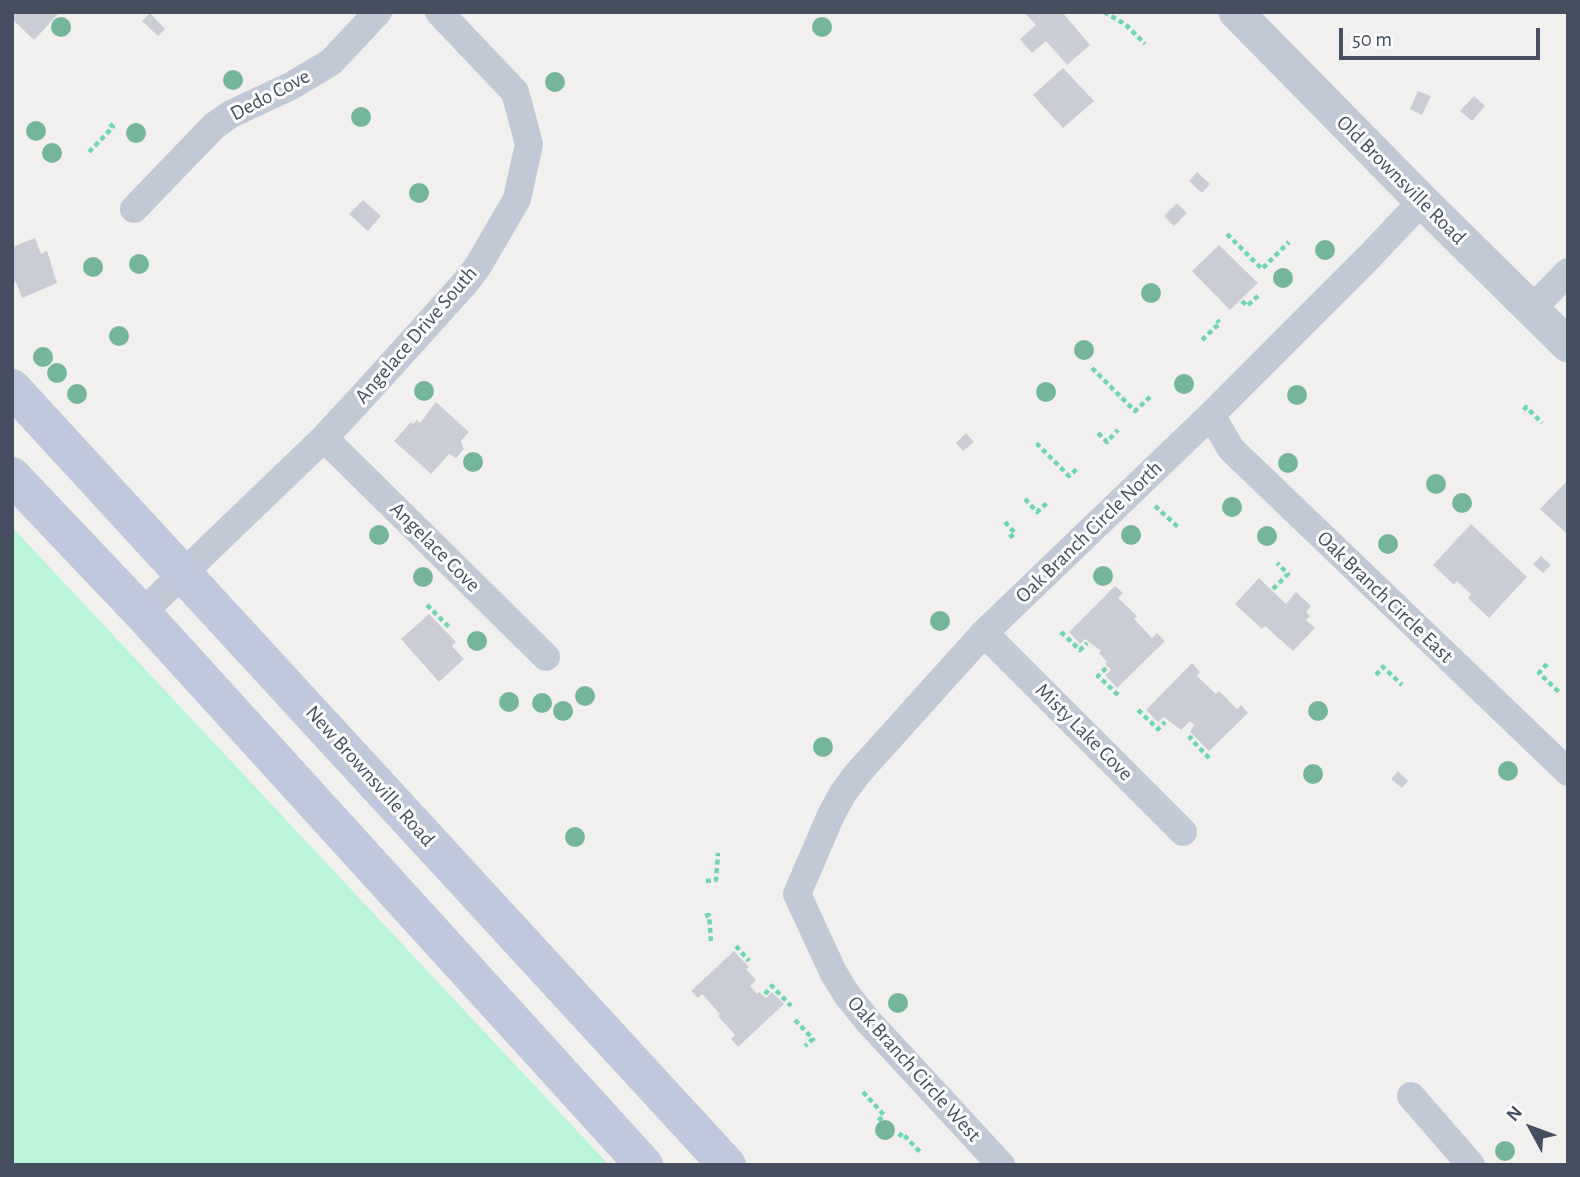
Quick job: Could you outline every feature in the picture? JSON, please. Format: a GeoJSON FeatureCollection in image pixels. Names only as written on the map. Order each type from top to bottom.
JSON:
{"type":"FeatureCollection","features":[{"type":"Feature","properties":{"kind":"main road","name":"New Brownsville Road"},"geometry":{"type":"LineString","coordinates":[[12,388],[727,1165]]}},
{"type":"Feature","properties":{"kind":"main road"},"geometry":{"type":"LineString","coordinates":[[12,476],[142,613],[644,1165]]}},
{"type":"Feature","properties":{"kind":"street","name":"Dedo Cove"},"geometry":{"type":"LineString","coordinates":[[134,209],[214,126],[231,114],[291,86],[331,62],[378,12]]}},
{"type":"Feature","properties":{"kind":"street","name":"Angelace Drive South"},"geometry":{"type":"LineString","coordinates":[[142,613],[324,438],[465,283],[478,266],[517,199],[529,144],[515,92],[439,12]]}},
{"type":"Feature","properties":{"kind":"street","name":"Old Brownsville Road"},"geometry":{"type":"LineString","coordinates":[[1236,12],[1568,345]]}},
{"type":"Feature","properties":{"kind":"street","name":"Oak Branch Circle North"},"geometry":{"type":"LineString","coordinates":[[797,894],[843,793],[875,753],[984,633],[1211,415],[1422,201]]}},
{"type":"Feature","properties":{"kind":"street"},"geometry":{"type":"LineString","coordinates":[[1531,310],[1568,272]]}},
{"type":"Feature","properties":{"kind":"street","name":"Oak Branch Circle East"},"geometry":{"type":"LineString","coordinates":[[1211,415],[1231,449],[1568,772]]}},
{"type":"Feature","properties":{"kind":"street","name":"Angelace Cove"},"geometry":{"type":"LineString","coordinates":[[324,438],[546,657]]}},
{"type":"Feature","properties":{"kind":"street","name":"Misty Lake Cove"},"geometry":{"type":"LineString","coordinates":[[984,633],[1183,832]]}},
{"type":"Feature","properties":{"kind":"street","name":"Oak Branch Circle West"},"geometry":{"type":"LineString","coordinates":[[797,894],[833,972],[847,995],[1001,1165]]}},
{"type":"Feature","properties":{"kind":"street"},"geometry":{"type":"LineString","coordinates":[[1411,1096],[1471,1165]]}},
{"type":"Feature","properties":{"kind":"path"},"geometry":{"type":"LineString","coordinates":[[1104,12],[1125,24],[1145,44]]}},
{"type":"Feature","properties":{"kind":"path"},"geometry":{"type":"LineString","coordinates":[[89,152],[113,127],[108,122]]}},
{"type":"Feature","properties":{"kind":"path"},"geometry":{"type":"LineString","coordinates":[[1227,234],[1262,269],[1289,242]]}},
{"type":"Feature","properties":{"kind":"path"},"geometry":{"type":"LineString","coordinates":[[1242,301],[1247,306],[1259,295]]}},
{"type":"Feature","properties":{"kind":"path"},"geometry":{"type":"LineString","coordinates":[[1202,340],[1220,323],[1217,320]]}},
{"type":"Feature","properties":{"kind":"path"},"geometry":{"type":"LineString","coordinates":[[1092,368],[1135,411],[1151,396]]}},
{"type":"Feature","properties":{"kind":"path"},"geometry":{"type":"LineString","coordinates":[[1524,410],[1526,407],[1542,424]]}},
{"type":"Feature","properties":{"kind":"path"},"geometry":{"type":"LineString","coordinates":[[1098,433],[1107,442],[1118,430]]}},
{"type":"Feature","properties":{"kind":"path"},"geometry":{"type":"LineString","coordinates":[[1039,443],[1069,477],[1079,467]]}},
{"type":"Feature","properties":{"kind":"path"},"geometry":{"type":"LineString","coordinates":[[1025,499],[1037,512],[1049,501]]}},
{"type":"Feature","properties":{"kind":"path"},"geometry":{"type":"LineString","coordinates":[[1152,504],[1178,527]]}},
{"type":"Feature","properties":{"kind":"path"},"geometry":{"type":"LineString","coordinates":[[1005,523],[1015,533],[1009,538]]}},
{"type":"Feature","properties":{"kind":"path"},"geometry":{"type":"LineString","coordinates":[[1273,589],[1288,574],[1277,563]]}},
{"type":"Feature","properties":{"kind":"path"},"geometry":{"type":"LineString","coordinates":[[427,605],[450,628]]}},
{"type":"Feature","properties":{"kind":"path"},"geometry":{"type":"LineString","coordinates":[[1061,632],[1080,650],[1087,643]]}},
{"type":"Feature","properties":{"kind":"path"},"geometry":{"type":"LineString","coordinates":[[1547,664],[1539,673],[1560,692]]}},
{"type":"Feature","properties":{"kind":"path"},"geometry":{"type":"LineString","coordinates":[[1376,675],[1383,667],[1402,685]]}},
{"type":"Feature","properties":{"kind":"path"},"geometry":{"type":"LineString","coordinates":[[1106,668],[1098,676],[1118,695]]}},
{"type":"Feature","properties":{"kind":"path"},"geometry":{"type":"LineString","coordinates":[[1138,710],[1158,729],[1165,722]]}},
{"type":"Feature","properties":{"kind":"path"},"geometry":{"type":"LineString","coordinates":[[1192,736],[1190,738],[1210,759]]}},
{"type":"Feature","properties":{"kind":"path"},"geometry":{"type":"LineString","coordinates":[[706,881],[716,880],[718,853]]}},
{"type":"Feature","properties":{"kind":"path"},"geometry":{"type":"LineString","coordinates":[[705,916],[709,915],[711,941]]}},
{"type":"Feature","properties":{"kind":"path"},"geometry":{"type":"LineString","coordinates":[[736,946],[749,961]]}},
{"type":"Feature","properties":{"kind":"path"},"geometry":{"type":"LineString","coordinates":[[765,994],[772,986],[791,1006]]}},
{"type":"Feature","properties":{"kind":"path"},"geometry":{"type":"LineString","coordinates":[[795,1020],[813,1039],[805,1046]]}},
{"type":"Feature","properties":{"kind":"path"},"geometry":{"type":"LineString","coordinates":[[863,1093],[884,1115],[877,1122]]}},
{"type":"Feature","properties":{"kind":"path"},"geometry":{"type":"LineString","coordinates":[[899,1137],[902,1133],[921,1153]]}},
{"type":"Feature","properties":{"kind":"green space"},"geometry":{"type":"Polygon","coordinates":[[[12,527],[609,1165],[12,1165],[12,527]]]}},
{"type":"Feature","properties":{"kind":"building"},"geometry":{"type":"Polygon","coordinates":[[[12,12],[60,12],[34,40],[12,19],[12,12]]]}},
{"type":"Feature","properties":{"kind":"building"},"geometry":{"type":"Polygon","coordinates":[[[1024,12],[1062,12],[1090,45],[1067,65],[1046,41],[1032,53],[1020,39],[1036,25],[1024,12]]]}},
{"type":"Feature","properties":{"kind":"building"},"geometry":{"type":"Polygon","coordinates":[[[150,13],[165,29],[158,36],[142,21],[150,13]]]}},
{"type":"Feature","properties":{"kind":"building"},"geometry":{"type":"Polygon","coordinates":[[[1063,68],[1094,101],[1063,128],[1033,95],[1063,68]]]}},
{"type":"Feature","properties":{"kind":"building"},"geometry":{"type":"Polygon","coordinates":[[[1418,91],[1431,96],[1422,115],[1410,109],[1418,91]]]}},
{"type":"Feature","properties":{"kind":"building"},"geometry":{"type":"Polygon","coordinates":[[[1474,96],[1485,106],[1472,121],[1460,111],[1474,96]]]}},
{"type":"Feature","properties":{"kind":"building"},"geometry":{"type":"Polygon","coordinates":[[[1197,172],[1210,184],[1202,193],[1189,181],[1197,172]]]}},
{"type":"Feature","properties":{"kind":"building"},"geometry":{"type":"Polygon","coordinates":[[[363,200],[381,216],[368,231],[349,214],[363,200]]]}},
{"type":"Feature","properties":{"kind":"building"},"geometry":{"type":"Polygon","coordinates":[[[1177,203],[1187,213],[1174,226],[1164,216],[1177,203]]]}},
{"type":"Feature","properties":{"kind":"building"},"geometry":{"type":"Polygon","coordinates":[[[35,238],[41,254],[47,251],[57,283],[22,298],[16,282],[12,283],[12,247],[35,238]]]}},
{"type":"Feature","properties":{"kind":"building"},"geometry":{"type":"Polygon","coordinates":[[[1219,245],[1258,283],[1230,310],[1192,271],[1219,245]]]}},
{"type":"Feature","properties":{"kind":"building"},"geometry":{"type":"Polygon","coordinates":[[[436,402],[469,432],[461,441],[464,449],[456,458],[449,454],[431,474],[394,441],[411,422],[413,424],[417,420],[420,423],[436,402]]]}},
{"type":"Feature","properties":{"kind":"building"},"geometry":{"type":"Polygon","coordinates":[[[966,433],[974,442],[963,451],[956,443],[966,433]]]}},
{"type":"Feature","properties":{"kind":"building"},"geometry":{"type":"Polygon","coordinates":[[[1568,480],[1568,531],[1566,533],[1540,509],[1568,480]]]}},
{"type":"Feature","properties":{"kind":"building"},"geometry":{"type":"Polygon","coordinates":[[[1471,524],[1527,577],[1489,618],[1468,598],[1471,594],[1457,581],[1454,585],[1433,565],[1471,524]]]}},
{"type":"Feature","properties":{"kind":"building"},"geometry":{"type":"Polygon","coordinates":[[[1541,556],[1551,565],[1543,573],[1533,564],[1541,556]]]}},
{"type":"Feature","properties":{"kind":"building"},"geometry":{"type":"Polygon","coordinates":[[[1259,578],[1286,604],[1296,592],[1311,606],[1306,612],[1310,616],[1306,620],[1315,628],[1293,651],[1265,626],[1262,629],[1235,604],[1259,578]]]}},
{"type":"Feature","properties":{"kind":"building"},"geometry":{"type":"Polygon","coordinates":[[[1115,586],[1123,593],[1118,598],[1137,616],[1134,619],[1152,638],[1157,633],[1165,641],[1117,688],[1105,675],[1111,670],[1099,653],[1101,651],[1085,639],[1080,644],[1069,632],[1115,586]]]}},
{"type":"Feature","properties":{"kind":"building"},"geometry":{"type":"Polygon","coordinates":[[[429,614],[456,642],[452,646],[464,659],[439,682],[401,639],[429,614]]]}},
{"type":"Feature","properties":{"kind":"building"},"geometry":{"type":"Polygon","coordinates":[[[1192,663],[1200,672],[1197,676],[1216,694],[1219,691],[1237,709],[1241,705],[1248,713],[1209,751],[1190,732],[1194,725],[1190,721],[1181,730],[1164,717],[1158,722],[1146,710],[1192,663]]]}},
{"type":"Feature","properties":{"kind":"building"},"geometry":{"type":"Polygon","coordinates":[[[1398,771],[1408,781],[1402,788],[1391,779],[1398,771]]]}},
{"type":"Feature","properties":{"kind":"building"},"geometry":{"type":"Polygon","coordinates":[[[734,951],[749,967],[746,969],[756,980],[750,986],[757,994],[759,992],[766,998],[772,992],[784,1004],[738,1047],[731,1039],[735,1035],[718,1016],[720,1014],[702,994],[698,998],[691,991],[734,951]]]}}]}
